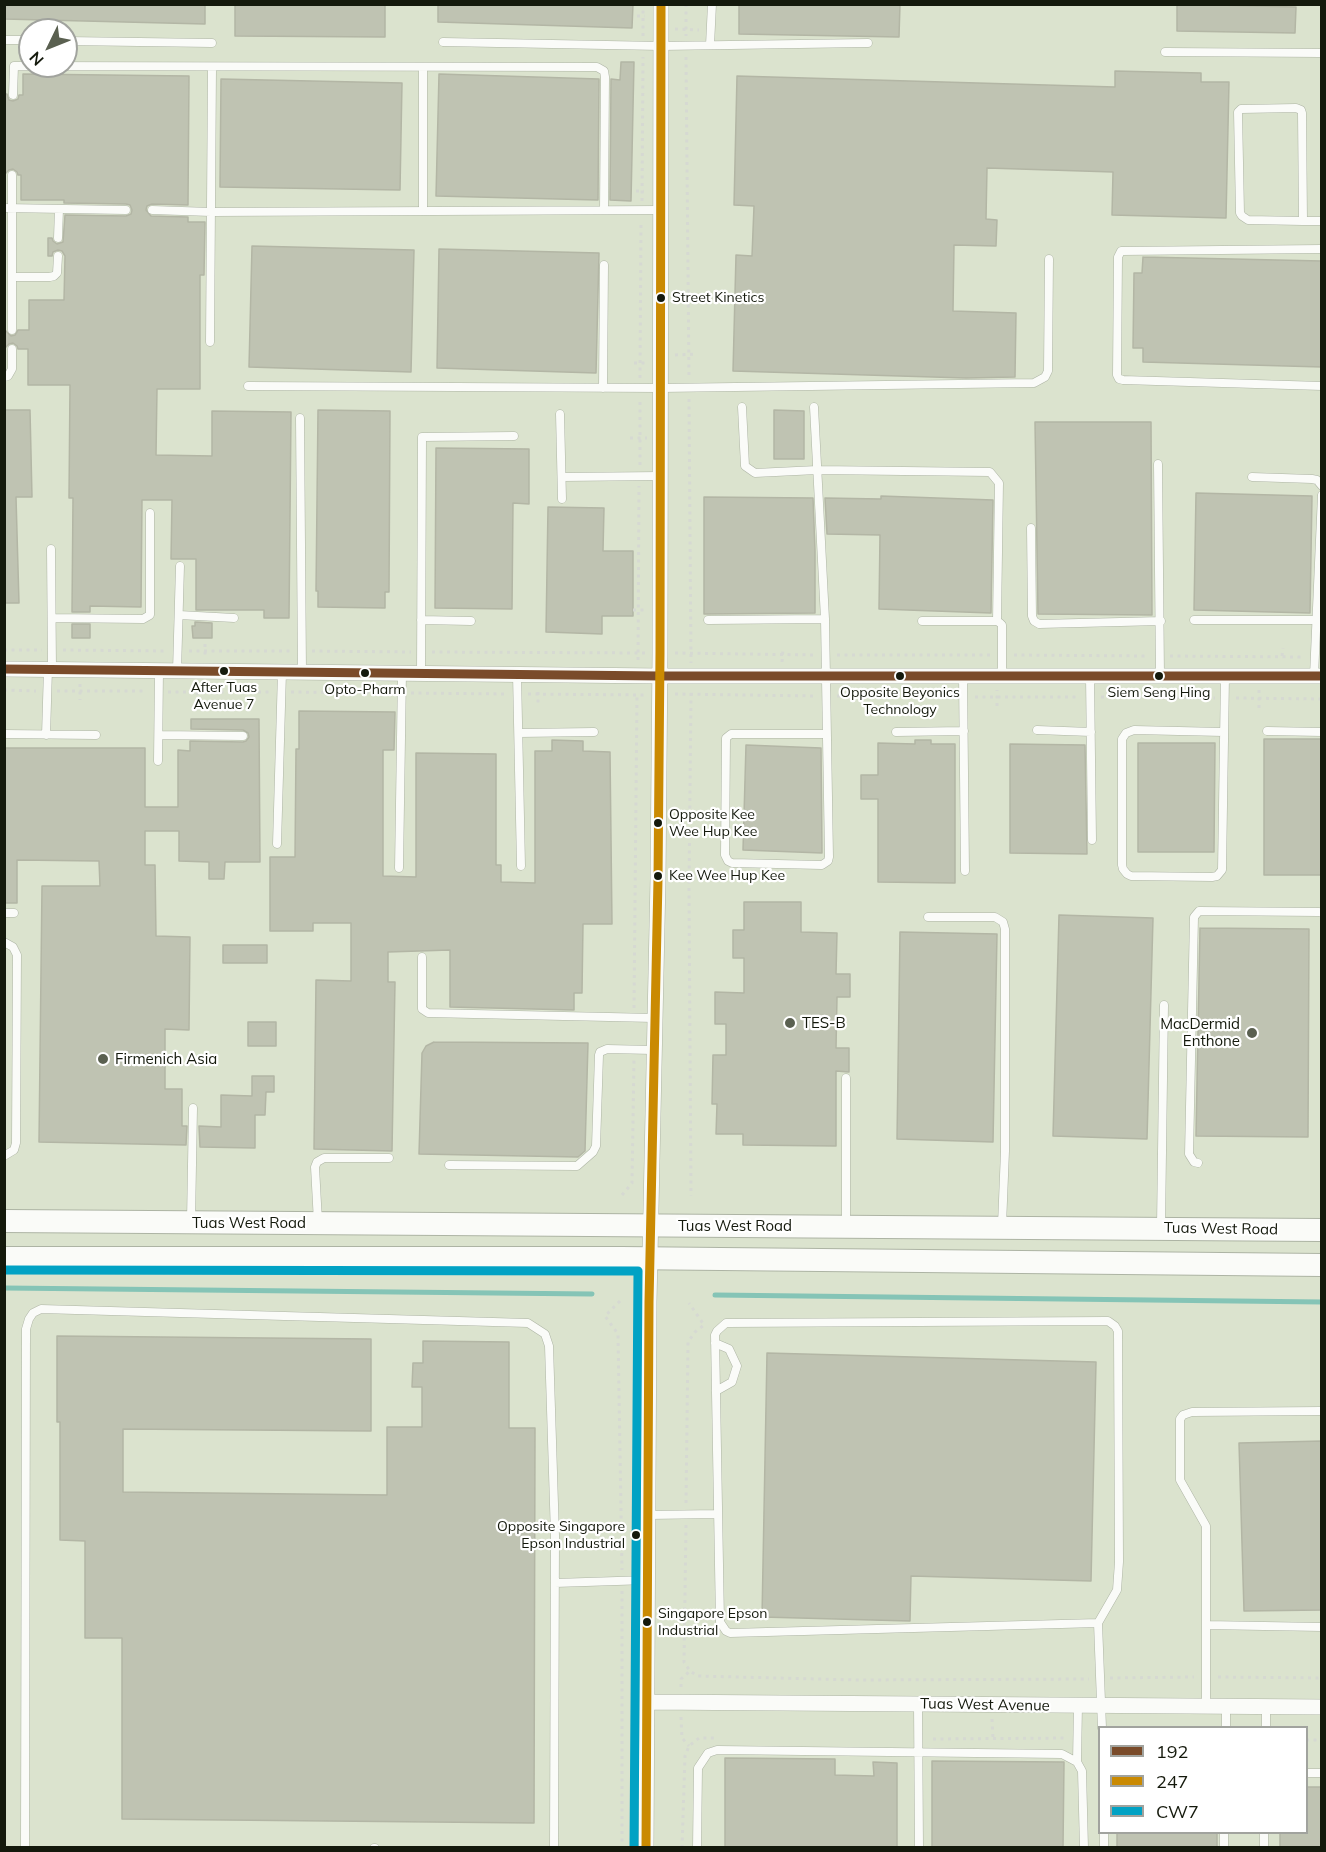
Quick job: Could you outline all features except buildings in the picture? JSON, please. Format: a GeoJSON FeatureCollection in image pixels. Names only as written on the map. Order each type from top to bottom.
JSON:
{"type":"FeatureCollection","features":[{"type":"Feature","properties":{"kind":"main road","name":"Tuas West Road"},"geometry":{"type":"LineString","coordinates":[[4,1221],[1322,1230]]}},
{"type":"Feature","properties":{"kind":"main road"},"geometry":{"type":"LineString","coordinates":[[4,1258],[650,1259],[1322,1264]]}},
{"type":"Feature","properties":{"kind":"street"},"geometry":{"type":"LineString","coordinates":[[646,1848],[650,1259],[660,676],[661,4]]}},
{"type":"Feature","properties":{"kind":"street"},"geometry":{"type":"LineString","coordinates":[[4,669],[660,676],[1318,676]]}},
{"type":"Feature","properties":{"kind":"street","name":"Tuas West Avenue"},"geometry":{"type":"LineString","coordinates":[[648,1702],[1322,1707]]}},
{"type":"Feature","properties":{"kind":"lane"},"geometry":{"type":"LineString","coordinates":[[711,45],[712,4]]}},
{"type":"Feature","properties":{"kind":"lane"},"geometry":{"type":"LineString","coordinates":[[78,41],[212,43]]}},
{"type":"Feature","properties":{"kind":"lane"},"geometry":{"type":"LineString","coordinates":[[444,42],[643,46],[868,43]]}},
{"type":"Feature","properties":{"kind":"lane"},"geometry":{"type":"LineString","coordinates":[[1165,52],[1322,53]]}},
{"type":"Feature","properties":{"kind":"lane"},"geometry":{"type":"LineString","coordinates":[[13,95],[14,66],[597,67],[604,71],[605,77],[604,210]]}},
{"type":"Feature","properties":{"kind":"lane"},"geometry":{"type":"LineString","coordinates":[[423,67],[423,210]]}},
{"type":"Feature","properties":{"kind":"lane"},"geometry":{"type":"LineString","coordinates":[[210,342],[212,68]]}},
{"type":"Feature","properties":{"kind":"lane"},"geometry":{"type":"LineString","coordinates":[[1303,221],[1301,110],[1296,108],[1241,108],[1238,112],[1240,213],[1242,216],[1248,220],[1303,221],[1322,221]]}},
{"type":"Feature","properties":{"kind":"lane"},"geometry":{"type":"LineString","coordinates":[[12,175],[8,208],[12,330]]}},
{"type":"Feature","properties":{"kind":"lane"},"geometry":{"type":"LineString","coordinates":[[8,208],[126,210]]}},
{"type":"Feature","properties":{"kind":"lane"},"geometry":{"type":"LineString","coordinates":[[58,238],[59,209]]}},
{"type":"Feature","properties":{"kind":"lane"},"geometry":{"type":"LineString","coordinates":[[152,210],[211,212],[661,210]]}},
{"type":"Feature","properties":{"kind":"lane"},"geometry":{"type":"LineString","coordinates":[[1322,249],[1121,251],[1118,257],[1117,375],[1123,380],[1322,386]]}},
{"type":"Feature","properties":{"kind":"lane"},"geometry":{"type":"LineString","coordinates":[[12,277],[50,278],[57,273],[58,256]]}},
{"type":"Feature","properties":{"kind":"lane"},"geometry":{"type":"LineString","coordinates":[[248,386],[689,388],[1034,383],[1044,377],[1048,371],[1049,259]]}},
{"type":"Feature","properties":{"kind":"lane"},"geometry":{"type":"LineString","coordinates":[[603,388],[604,265]]}},
{"type":"Feature","properties":{"kind":"lane"},"geometry":{"type":"LineString","coordinates":[[4,377],[8,376],[12,369],[12,349]]}},
{"type":"Feature","properties":{"kind":"lane"},"geometry":{"type":"LineString","coordinates":[[742,407],[745,466],[755,473],[817,470],[990,472],[999,483],[997,621]]}},
{"type":"Feature","properties":{"kind":"lane"},"geometry":{"type":"LineString","coordinates":[[814,407],[825,620],[828,861],[822,865],[732,863],[728,861],[725,855],[726,738],[731,734],[826,734]]}},
{"type":"Feature","properties":{"kind":"lane"},"geometry":{"type":"LineString","coordinates":[[560,414],[562,499]]}},
{"type":"Feature","properties":{"kind":"lane"},"geometry":{"type":"LineString","coordinates":[[300,418],[302,672]]}},
{"type":"Feature","properties":{"kind":"lane"},"geometry":{"type":"LineString","coordinates":[[421,673],[422,437],[514,436]]}},
{"type":"Feature","properties":{"kind":"lane"},"geometry":{"type":"LineString","coordinates":[[1158,464],[1160,676]]}},
{"type":"Feature","properties":{"kind":"lane"},"geometry":{"type":"LineString","coordinates":[[562,477],[660,476]]}},
{"type":"Feature","properties":{"kind":"lane"},"geometry":{"type":"LineString","coordinates":[[1252,477],[1312,479],[1317,480],[1322,486]]}},
{"type":"Feature","properties":{"kind":"lane"},"geometry":{"type":"LineString","coordinates":[[1318,676],[1316,620],[1322,495]]}},
{"type":"Feature","properties":{"kind":"lane"},"geometry":{"type":"LineString","coordinates":[[52,618],[143,620],[150,615],[150,513]]}},
{"type":"Feature","properties":{"kind":"lane"},"geometry":{"type":"LineString","coordinates":[[1031,528],[1032,616],[1034,621],[1039,624],[1161,621]]}},
{"type":"Feature","properties":{"kind":"lane"},"geometry":{"type":"LineString","coordinates":[[46,735],[52,618],[51,549]]}},
{"type":"Feature","properties":{"kind":"lane"},"geometry":{"type":"LineString","coordinates":[[177,671],[180,566]]}},
{"type":"Feature","properties":{"kind":"lane"},"geometry":{"type":"LineString","coordinates":[[179,615],[234,618]]}},
{"type":"Feature","properties":{"kind":"lane"},"geometry":{"type":"LineString","coordinates":[[421,620],[471,621]]}},
{"type":"Feature","properties":{"kind":"lane"},"geometry":{"type":"LineString","coordinates":[[708,620],[825,620]]}},
{"type":"Feature","properties":{"kind":"lane"},"geometry":{"type":"LineString","coordinates":[[1194,620],[1316,620]]}},
{"type":"Feature","properties":{"kind":"lane"},"geometry":{"type":"LineString","coordinates":[[922,621],[997,621],[1002,625],[1002,676]]}},
{"type":"Feature","properties":{"kind":"lane"},"geometry":{"type":"LineString","coordinates":[[158,761],[159,670]]}},
{"type":"Feature","properties":{"kind":"lane"},"geometry":{"type":"LineString","coordinates":[[277,844],[282,672]]}},
{"type":"Feature","properties":{"kind":"lane"},"geometry":{"type":"LineString","coordinates":[[399,868],[402,673]]}},
{"type":"Feature","properties":{"kind":"lane"},"geometry":{"type":"LineString","coordinates":[[518,674],[521,866]]}},
{"type":"Feature","properties":{"kind":"lane"},"geometry":{"type":"LineString","coordinates":[[963,675],[964,871]]}},
{"type":"Feature","properties":{"kind":"lane"},"geometry":{"type":"LineString","coordinates":[[1090,676],[1092,840]]}},
{"type":"Feature","properties":{"kind":"lane"},"geometry":{"type":"LineString","coordinates":[[1223,732],[1134,730],[1122,739],[1122,865],[1127,874],[1131,876],[1212,877],[1220,873],[1225,676]]}},
{"type":"Feature","properties":{"kind":"lane"},"geometry":{"type":"LineString","coordinates":[[1037,730],[1091,732]]}},
{"type":"Feature","properties":{"kind":"lane"},"geometry":{"type":"LineString","coordinates":[[896,732],[964,731]]}},
{"type":"Feature","properties":{"kind":"lane"},"geometry":{"type":"LineString","coordinates":[[1268,731],[1322,732]]}},
{"type":"Feature","properties":{"kind":"lane"},"geometry":{"type":"LineString","coordinates":[[519,733],[594,732]]}},
{"type":"Feature","properties":{"kind":"lane"},"geometry":{"type":"LineString","coordinates":[[4,734],[96,735]]}},
{"type":"Feature","properties":{"kind":"lane"},"geometry":{"type":"LineString","coordinates":[[159,735],[243,736]]}},
{"type":"Feature","properties":{"kind":"lane"},"geometry":{"type":"LineString","coordinates":[[1198,1163],[1194,1162],[1189,1154],[1194,917],[1199,911],[1322,913]]}},
{"type":"Feature","properties":{"kind":"lane"},"geometry":{"type":"LineString","coordinates":[[4,913],[14,913]]}},
{"type":"Feature","properties":{"kind":"lane"},"geometry":{"type":"LineString","coordinates":[[928,917],[995,917],[1003,922],[1005,929],[1005,1151],[1002,1228]]}},
{"type":"Feature","properties":{"kind":"lane"},"geometry":{"type":"LineString","coordinates":[[4,942],[10,944],[16,951],[17,979],[16,1143],[14,1150],[4,1156]]}},
{"type":"Feature","properties":{"kind":"lane"},"geometry":{"type":"LineString","coordinates":[[422,957],[422,1009],[428,1013],[654,1018]]}},
{"type":"Feature","properties":{"kind":"lane"},"geometry":{"type":"LineString","coordinates":[[1161,1228],[1164,1005]]}},
{"type":"Feature","properties":{"kind":"lane"},"geometry":{"type":"LineString","coordinates":[[448,1165],[577,1166],[593,1152],[596,1146],[598,1055],[607,1049],[653,1050]]}},
{"type":"Feature","properties":{"kind":"lane"},"geometry":{"type":"LineString","coordinates":[[846,1078],[846,1227]]}},
{"type":"Feature","properties":{"kind":"lane"},"geometry":{"type":"LineString","coordinates":[[191,1222],[193,1108]]}},
{"type":"Feature","properties":{"kind":"lane"},"geometry":{"type":"LineString","coordinates":[[318,1223],[315,1167],[317,1162],[324,1158],[389,1158]]}},
{"type":"Feature","properties":{"kind":"lane"},"geometry":{"type":"LineString","coordinates":[[25,1848],[26,1329],[29,1319],[41,1309],[528,1323],[545,1334],[549,1346],[555,1582],[554,1848]]}},
{"type":"Feature","properties":{"kind":"lane"},"geometry":{"type":"LineString","coordinates":[[1098,1623],[730,1633],[722,1627],[720,1622],[715,1343],[717,1331],[726,1323],[1108,1321],[1112,1323],[1118,1331],[1119,1562],[1117,1590],[1098,1623],[1102,1726]]}},
{"type":"Feature","properties":{"kind":"lane"},"geometry":{"type":"LineString","coordinates":[[715,1343],[729,1349],[737,1366],[732,1382],[716,1391]]}},
{"type":"Feature","properties":{"kind":"lane"},"geometry":{"type":"LineString","coordinates":[[1206,1706],[1206,1526],[1180,1480],[1179,1422],[1183,1415],[1192,1412],[1322,1411]]}},
{"type":"Feature","properties":{"kind":"lane"},"geometry":{"type":"LineString","coordinates":[[648,1515],[718,1514]]}},
{"type":"Feature","properties":{"kind":"lane"},"geometry":{"type":"LineString","coordinates":[[555,1582],[648,1580]]}},
{"type":"Feature","properties":{"kind":"lane"},"geometry":{"type":"LineString","coordinates":[[1206,1625],[1322,1627]]}},
{"type":"Feature","properties":{"kind":"lane"},"geometry":{"type":"LineString","coordinates":[[918,1704],[919,1848]]}},
{"type":"Feature","properties":{"kind":"lane"},"geometry":{"type":"LineString","coordinates":[[1078,1705],[1077,1762],[1082,1771],[1084,1848]]}},
{"type":"Feature","properties":{"kind":"lane"},"geometry":{"type":"LineString","coordinates":[[1226,1706],[1226,1726]]}},
{"type":"Feature","properties":{"kind":"lane"},"geometry":{"type":"LineString","coordinates":[[1266,1707],[1266,1726]]}},
{"type":"Feature","properties":{"kind":"lane"},"geometry":{"type":"LineString","coordinates":[[697,1848],[698,1768],[708,1753],[717,1750],[1062,1754],[1077,1762]]}},
{"type":"Feature","properties":{"kind":"path"},"geometry":{"type":"LineString","coordinates":[[634,1017],[643,4]]}},
{"type":"Feature","properties":{"kind":"path"},"geometry":{"type":"LineString","coordinates":[[686,4],[691,676],[689,900],[691,1196]]}},
{"type":"Feature","properties":{"kind":"path"},"geometry":{"type":"LineString","coordinates":[[662,29],[699,30]]}},
{"type":"Feature","properties":{"kind":"path"},"geometry":{"type":"LineString","coordinates":[[661,355],[696,354]]}},
{"type":"Feature","properties":{"kind":"path"},"geometry":{"type":"LineString","coordinates":[[1258,676],[1259,712]]}},
{"type":"Feature","properties":{"kind":"path"},"geometry":{"type":"LineString","coordinates":[[622,1195],[632,1183],[634,1049]]}},
{"type":"Feature","properties":{"kind":"path"},"geometry":{"type":"LineString","coordinates":[[689,1303],[704,1325],[688,1342],[684,1662],[690,1671],[698,1676],[857,1680],[1322,1678]]}},
{"type":"Feature","properties":{"kind":"waterway"},"geometry":{"type":"LineString","coordinates":[[4,1288],[592,1294]]}},
{"type":"Feature","properties":{"kind":"waterway"},"geometry":{"type":"LineString","coordinates":[[715,1295],[1322,1302]]}},
{"type":"Feature","properties":{"kind":"transit line","name":"247"},"geometry":{"type":"LineString","coordinates":[[646,1848],[649,1302],[658,879],[660,653],[661,4]]}},
{"type":"Feature","properties":{"kind":"transit line","name":"192"},"geometry":{"type":"LineString","coordinates":[[4,669],[660,676],[1322,676]]}},
{"type":"Feature","properties":{"kind":"transit line","name":"CW7"},"geometry":{"type":"LineString","coordinates":[[4,1270],[638,1271],[634,1848]]}},
{"type":"Feature","properties":{"kind":"place","name":"Street Kinetics"},"geometry":{"type":"Point","coordinates":[661,298]}},
{"type":"Feature","properties":{"kind":"place","name":"After Tuas Avenue 7"},"geometry":{"type":"Point","coordinates":[224,671]}},
{"type":"Feature","properties":{"kind":"place","name":"Opto-Pharm"},"geometry":{"type":"Point","coordinates":[365,673]}},
{"type":"Feature","properties":{"kind":"place","name":"Opposite Beyonics Technology"},"geometry":{"type":"Point","coordinates":[900,676]}},
{"type":"Feature","properties":{"kind":"place","name":"Siem Seng Hing"},"geometry":{"type":"Point","coordinates":[1159,676]}},
{"type":"Feature","properties":{"kind":"place","name":"Opposite Kee Wee Hup Kee"},"geometry":{"type":"Point","coordinates":[658,823]}},
{"type":"Feature","properties":{"kind":"place","name":"Kee Wee Hup Kee"},"geometry":{"type":"Point","coordinates":[658,876]}},
{"type":"Feature","properties":{"kind":"place","name":"TES-B"},"geometry":{"type":"Point","coordinates":[790,1023]}},
{"type":"Feature","properties":{"kind":"place","name":"MacDermid Enthone"},"geometry":{"type":"Point","coordinates":[1252,1033]}},
{"type":"Feature","properties":{"kind":"place","name":"Firmenich Asia"},"geometry":{"type":"Point","coordinates":[103,1059]}},
{"type":"Feature","properties":{"kind":"place","name":"Opposite Singapore Epson Industrial"},"geometry":{"type":"Point","coordinates":[636,1535]}},
{"type":"Feature","properties":{"kind":"place","name":"Singapore Epson Industrial"},"geometry":{"type":"Point","coordinates":[647,1622]}}]}
